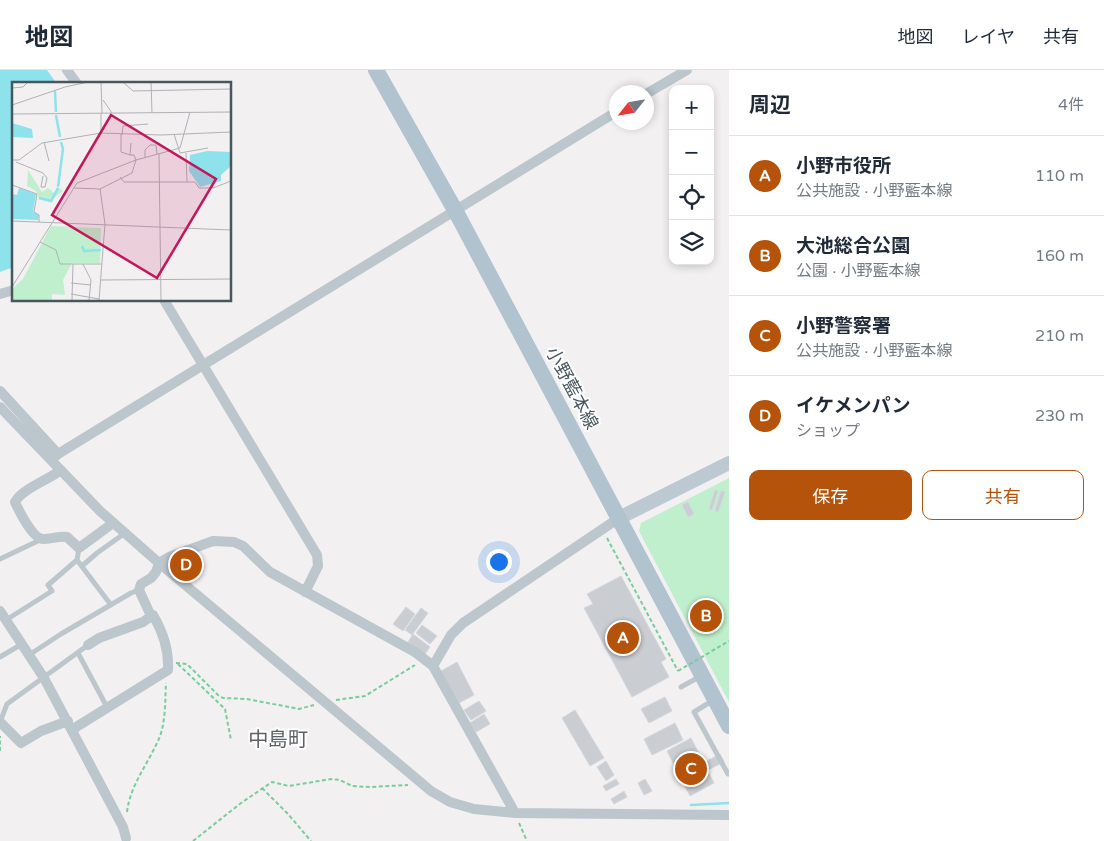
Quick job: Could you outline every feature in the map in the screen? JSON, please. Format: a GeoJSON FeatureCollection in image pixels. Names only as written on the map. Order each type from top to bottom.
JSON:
{"type":"FeatureCollection","features":[{"type":"Feature","properties":{"kind":"main road","name":"小野藍本線"},"geometry":{"type":"LineString","coordinates":[[376,70],[455,210],[729,726]]}},
{"type":"Feature","properties":{"kind":"street"},"geometry":{"type":"LineString","coordinates":[[67,70],[76,82]]}},
{"type":"Feature","properties":{"kind":"street"},"geometry":{"type":"LineString","coordinates":[[654,89],[687,70]]}},
{"type":"Feature","properties":{"kind":"street"},"geometry":{"type":"LineString","coordinates":[[55,457],[609,116]]}},
{"type":"Feature","properties":{"kind":"street"},"geometry":{"type":"LineString","coordinates":[[165,301],[317,555],[318,566],[305,592]]}},
{"type":"Feature","properties":{"kind":"street"},"geometry":{"type":"LineString","coordinates":[[0,391],[55,457],[61,470],[113,522],[159,563],[431,791],[450,802],[474,809],[515,813],[729,815]]}},
{"type":"Feature","properties":{"kind":"street"},"geometry":{"type":"LineString","coordinates":[[0,407],[55,457]]}},
{"type":"Feature","properties":{"kind":"street"},"geometry":{"type":"LineString","coordinates":[[433,666],[451,635],[463,623],[619,518],[729,463]]}},
{"type":"Feature","properties":{"kind":"street"},"geometry":{"type":"LineString","coordinates":[[61,470],[18,496],[15,502],[19,512],[36,536],[41,539],[58,536],[67,537],[79,548],[113,522]]}},
{"type":"Feature","properties":{"kind":"street"},"geometry":{"type":"LineString","coordinates":[[0,722],[21,743],[41,731],[70,725],[107,707],[168,670],[173,662],[153,615],[139,590],[142,584],[156,572],[159,563],[169,558],[214,541],[234,542],[243,546],[270,572],[415,652],[433,666],[515,813]]}},
{"type":"Feature","properties":{"kind":"street"},"geometry":{"type":"LineString","coordinates":[[3,615],[44,678],[70,725],[123,827],[125,840]]}},
{"type":"Feature","properties":{"kind":"street"},"geometry":{"type":"LineString","coordinates":[[88,645],[99,638],[143,622],[152,616]]}},
{"type":"Feature","properties":{"kind":"lane"},"geometry":{"type":"LineString","coordinates":[[82,566],[125,533]]}},
{"type":"Feature","properties":{"kind":"lane"},"geometry":{"type":"LineString","coordinates":[[0,559],[41,539]]}},
{"type":"Feature","properties":{"kind":"lane"},"geometry":{"type":"LineString","coordinates":[[3,615],[52,591],[48,585],[77,560],[79,548]]}},
{"type":"Feature","properties":{"kind":"lane"},"geometry":{"type":"LineString","coordinates":[[77,560],[111,605]]}},
{"type":"Feature","properties":{"kind":"lane"},"geometry":{"type":"LineString","coordinates":[[29,655],[61,634],[139,590]]}},
{"type":"Feature","properties":{"kind":"lane"},"geometry":{"type":"LineString","coordinates":[[0,657],[22,644]]}},
{"type":"Feature","properties":{"kind":"lane"},"geometry":{"type":"LineString","coordinates":[[0,722],[8,704],[88,645]]}},
{"type":"Feature","properties":{"kind":"lane"},"geometry":{"type":"LineString","coordinates":[[78,653],[107,707]]}},
{"type":"Feature","properties":{"kind":"lane"},"geometry":{"type":"LineString","coordinates":[[681,687],[702,675]]}},
{"type":"Feature","properties":{"kind":"lane"},"geometry":{"type":"LineString","coordinates":[[715,699],[694,712],[729,774]]}},
{"type":"Feature","properties":{"kind":"path"},"geometry":{"type":"LineString","coordinates":[[605,535],[678,671],[729,641]]}},
{"type":"Feature","properties":{"kind":"path"},"geometry":{"type":"LineString","coordinates":[[173,662],[187,664],[222,698],[246,699],[299,708],[326,703],[338,698],[365,696],[424,659]]}},
{"type":"Feature","properties":{"kind":"path"},"geometry":{"type":"LineString","coordinates":[[173,662],[225,709],[231,740]]}},
{"type":"Feature","properties":{"kind":"path"},"geometry":{"type":"LineString","coordinates":[[123,827],[128,800],[159,740],[165,695],[164,672]]}},
{"type":"Feature","properties":{"kind":"path"},"geometry":{"type":"LineString","coordinates":[[216,701],[219,696]]}},
{"type":"Feature","properties":{"kind":"path"},"geometry":{"type":"LineString","coordinates":[[193,841],[272,782],[289,786],[331,779],[340,780],[352,786],[370,787],[406,786],[419,781]]}},
{"type":"Feature","properties":{"kind":"path"},"geometry":{"type":"LineString","coordinates":[[262,788],[311,841]]}},
{"type":"Feature","properties":{"kind":"path"},"geometry":{"type":"LineString","coordinates":[[515,813],[527,841]]}},
{"type":"Feature","properties":{"kind":"green space"},"geometry":{"type":"Polygon","coordinates":[[[729,478],[729,702],[639,531],[641,523],[729,478]]]}},
{"type":"Feature","properties":{"kind":"water"},"geometry":{"type":"Polygon","coordinates":[[[0,70],[47,70],[56,82],[12,82],[12,268],[0,272],[0,70]]]}},
{"type":"Feature","properties":{"kind":"building"},"geometry":{"type":"Polygon","coordinates":[[[715,490],[718,491],[712,510],[709,509],[715,490]]]}},
{"type":"Feature","properties":{"kind":"building"},"geometry":{"type":"Polygon","coordinates":[[[721,491],[725,492],[718,512],[715,511],[721,491]]]}},
{"type":"Feature","properties":{"kind":"building"},"geometry":{"type":"Polygon","coordinates":[[[688,502],[694,514],[688,517],[682,505],[688,502]]]}},
{"type":"Feature","properties":{"kind":"building"},"geometry":{"type":"Polygon","coordinates":[[[621,576],[666,659],[661,662],[669,677],[632,697],[584,608],[593,604],[587,594],[621,576]]]}},
{"type":"Feature","properties":{"kind":"building"},"geometry":{"type":"Polygon","coordinates":[[[406,607],[415,614],[403,631],[393,624],[406,607]]]}},
{"type":"Feature","properties":{"kind":"building"},"geometry":{"type":"Polygon","coordinates":[[[421,608],[428,613],[412,635],[405,630],[421,608]]]}},
{"type":"Feature","properties":{"kind":"building"},"geometry":{"type":"Polygon","coordinates":[[[422,625],[437,636],[430,644],[416,633],[422,625]]]}},
{"type":"Feature","properties":{"kind":"building"},"geometry":{"type":"Polygon","coordinates":[[[413,634],[430,647],[425,654],[408,642],[413,634]]]}},
{"type":"Feature","properties":{"kind":"building"},"geometry":{"type":"Polygon","coordinates":[[[457,662],[474,695],[459,703],[441,671],[457,662]]]}},
{"type":"Feature","properties":{"kind":"building"},"geometry":{"type":"Polygon","coordinates":[[[665,697],[672,711],[649,723],[641,709],[665,697]]]}},
{"type":"Feature","properties":{"kind":"building"},"geometry":{"type":"Polygon","coordinates":[[[479,701],[486,711],[471,720],[464,710],[479,701]]]}},
{"type":"Feature","properties":{"kind":"building"},"geometry":{"type":"Polygon","coordinates":[[[575,710],[604,758],[590,766],[562,718],[575,710]]]}},
{"type":"Feature","properties":{"kind":"building"},"geometry":{"type":"Polygon","coordinates":[[[484,714],[490,724],[476,732],[470,723],[484,714]]]}},
{"type":"Feature","properties":{"kind":"building"},"geometry":{"type":"Polygon","coordinates":[[[675,723],[683,740],[652,755],[644,739],[675,723]]]}},
{"type":"Feature","properties":{"kind":"building"},"geometry":{"type":"Polygon","coordinates":[[[691,738],[714,783],[690,796],[667,751],[691,738]]]}},
{"type":"Feature","properties":{"kind":"building"},"geometry":{"type":"Polygon","coordinates":[[[720,754],[724,762],[708,770],[703,763],[720,754]]]}},
{"type":"Feature","properties":{"kind":"building"},"geometry":{"type":"Polygon","coordinates":[[[606,761],[614,775],[606,781],[597,767],[606,761]]]}},
{"type":"Feature","properties":{"kind":"building"},"geometry":{"type":"Polygon","coordinates":[[[616,779],[619,784],[606,791],[603,786],[616,779]]]}},
{"type":"Feature","properties":{"kind":"building"},"geometry":{"type":"Polygon","coordinates":[[[645,779],[652,791],[644,795],[638,783],[645,779]]]}},
{"type":"Feature","properties":{"kind":"building"},"geometry":{"type":"Polygon","coordinates":[[[624,791],[627,797],[614,804],[611,799],[624,791]]]}},
{"type":"Feature","properties":{"kind":"waterway"},"geometry":{"type":"LineString","coordinates":[[691,805],[729,803]]}},
{"type":"Feature","properties":{"kind":"place","name":"イケメンパン"},"geometry":{"type":"Point","coordinates":[186,565]}},
{"type":"Feature","properties":{"kind":"place","name":"大池総合公園"},"geometry":{"type":"Point","coordinates":[706,616]}},
{"type":"Feature","properties":{"kind":"place","name":"小野市役所"},"geometry":{"type":"Point","coordinates":[623,638]}},
{"type":"Feature","properties":{"kind":"place","name":"小野警察署"},"geometry":{"type":"Point","coordinates":[691,769]}},
{"type":"Feature","properties":{"kind":"district","name":"中島町"},"geometry":{"type":"Point","coordinates":[278,739]}}]}
